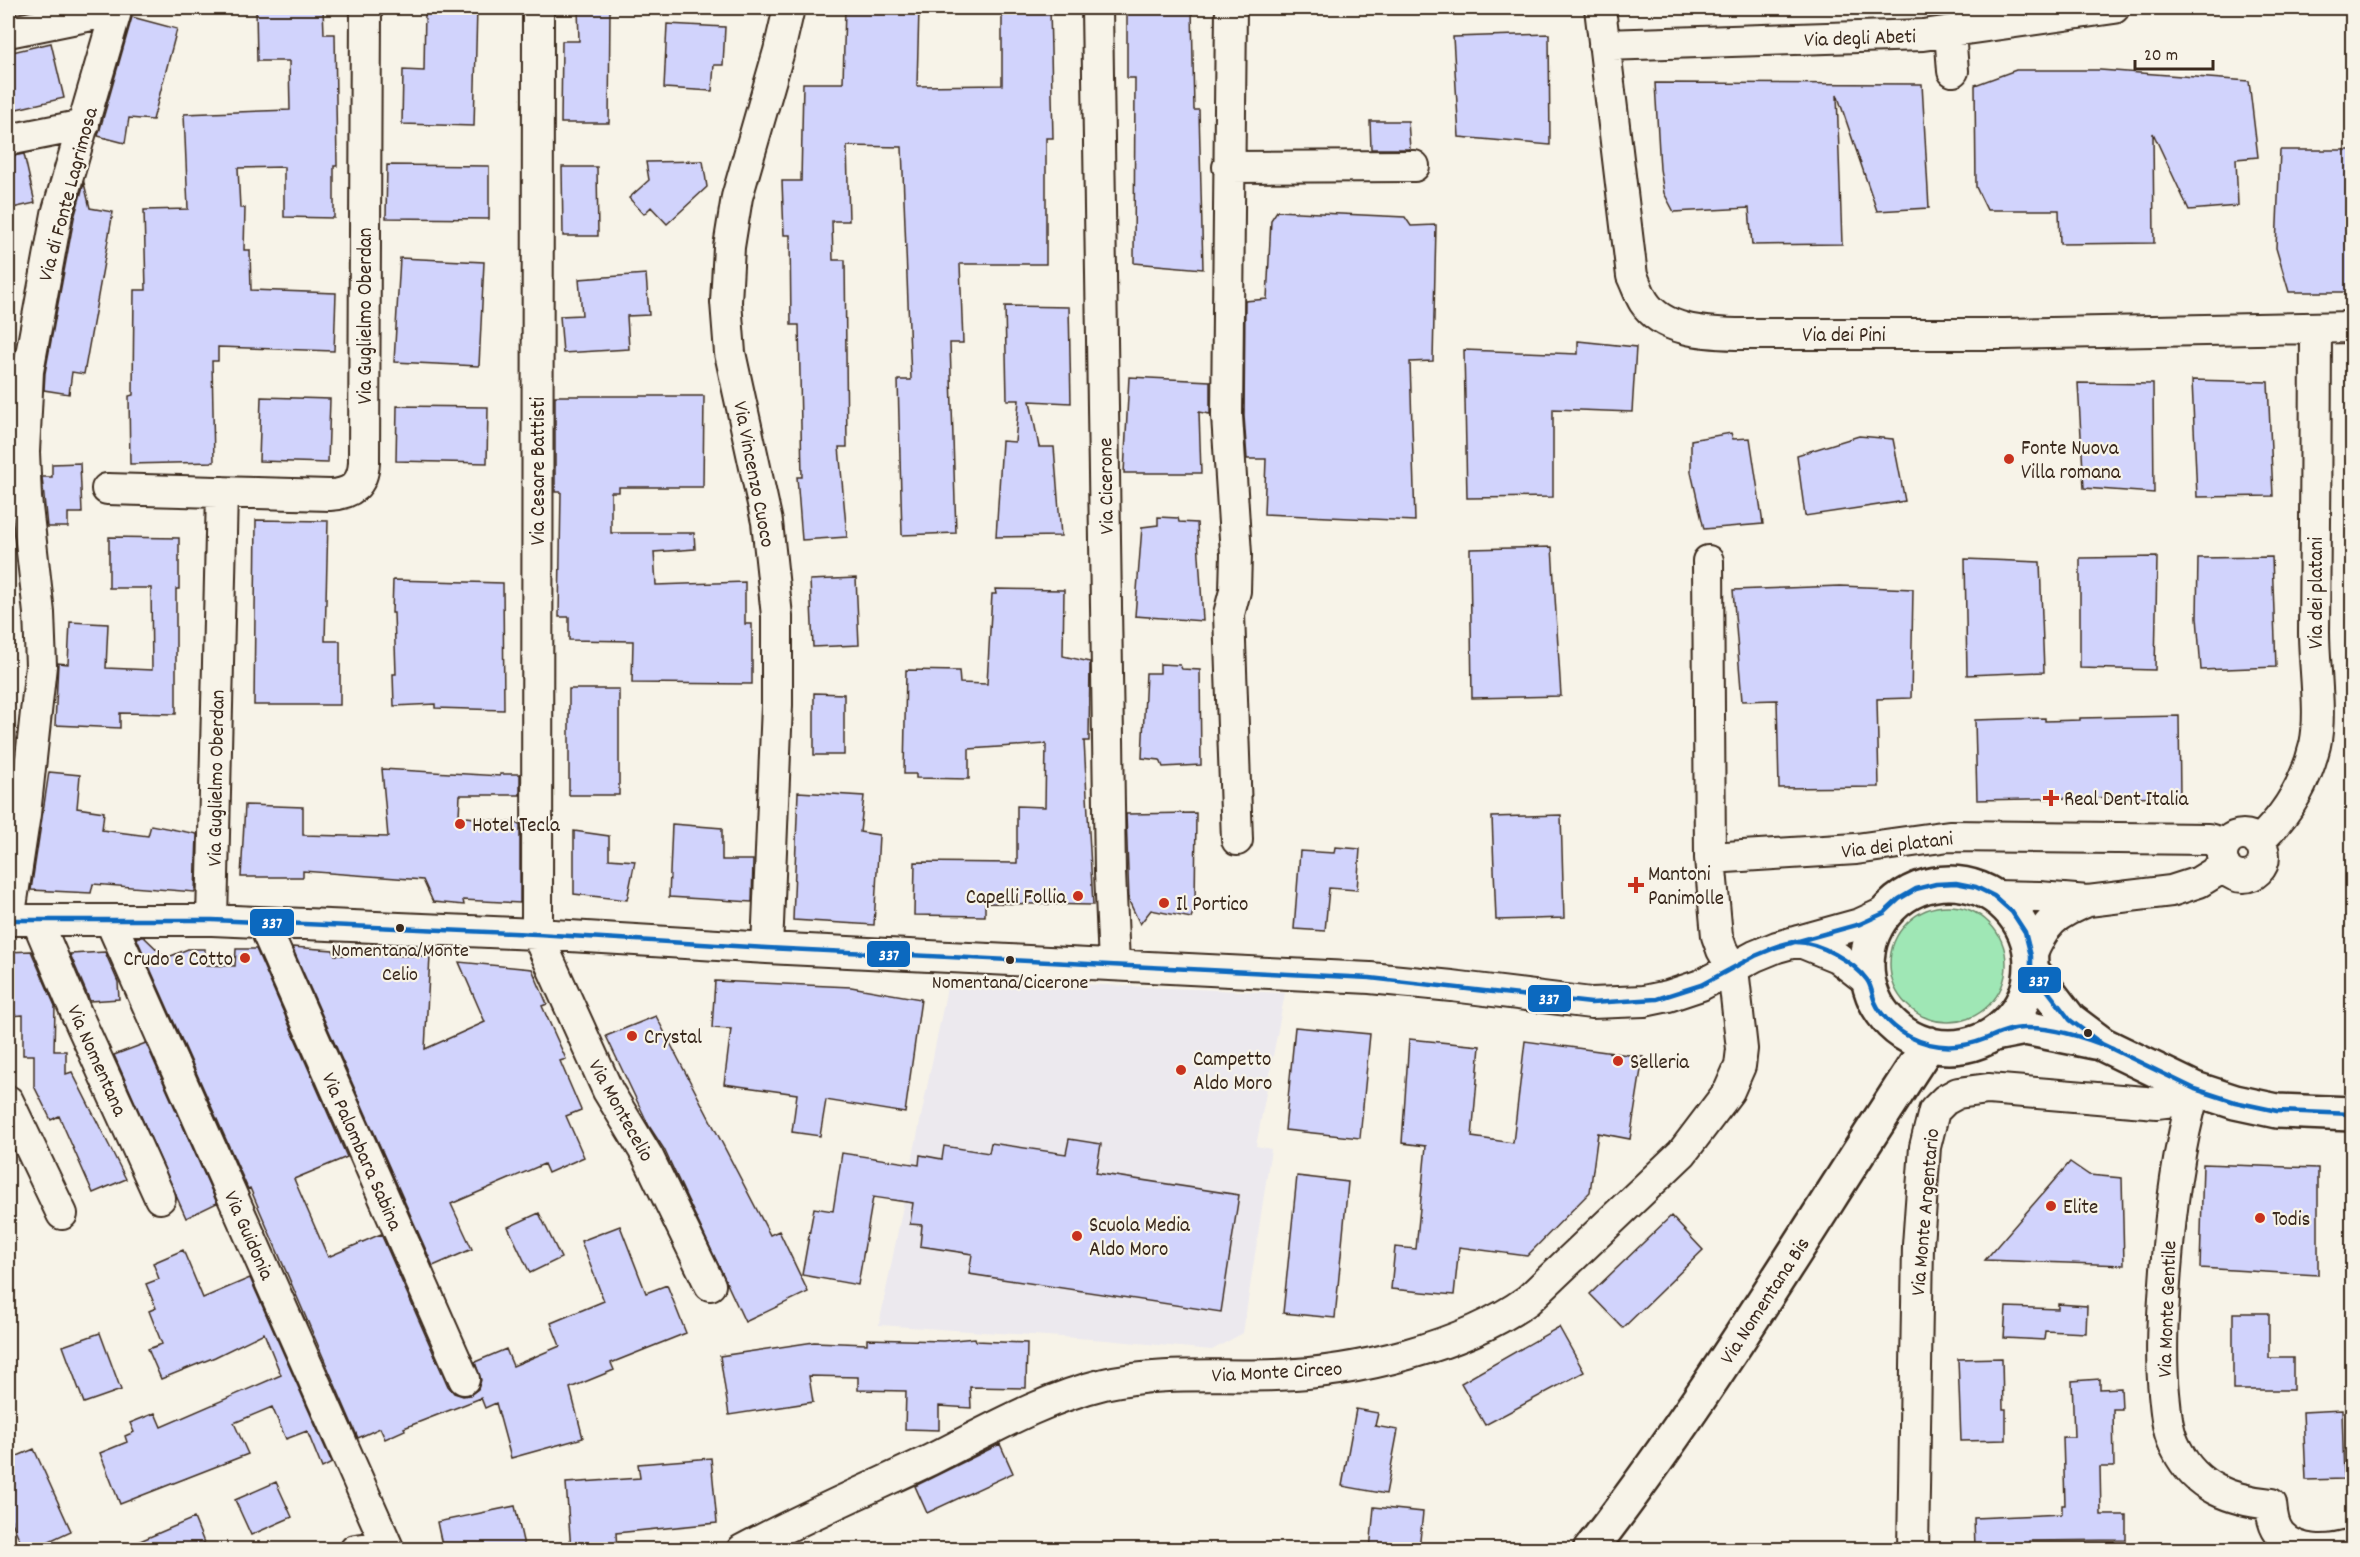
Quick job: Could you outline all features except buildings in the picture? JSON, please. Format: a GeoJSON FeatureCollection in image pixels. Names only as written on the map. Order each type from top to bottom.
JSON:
{"type":"FeatureCollection","features":[{"type":"Feature","properties":{"kind":"main road"},"geometry":{"type":"LineString","coordinates":[[1994,1034],[2013,1017],[2022,1002],[2026,994],[2031,963],[2025,932],[2012,912],[1994,896],[1976,887],[1956,883],[1936,884],[1916,889],[1899,899],[1884,913],[1872,934],[1867,957],[1868,981],[1876,1003],[1890,1022],[1908,1036],[1929,1044],[1948,1047],[1972,1044],[1994,1034],[2025,1028],[2102,1044]]}},
{"type":"Feature","properties":{"kind":"main road"},"geometry":{"type":"LineString","coordinates":[[2031,963],[2070,1020],[2102,1044],[2195,1089],[2235,1102],[2277,1111],[2352,1114]]}},
{"type":"Feature","properties":{"kind":"main road","name":"Via Nomentana Bis"},"geometry":{"type":"LineString","coordinates":[[1590,1550],[1642,1481],[1736,1344],[1929,1044]]}},
{"type":"Feature","properties":{"kind":"street","name":"Via Guglielmo Oberdan"},"geometry":{"type":"LineString","coordinates":[[107,489],[339,495],[353,489],[358,484],[363,471],[366,8]]}},
{"type":"Feature","properties":{"kind":"street","name":"Via Cesare Battisti"},"geometry":{"type":"LineString","coordinates":[[537,934],[538,8]]}},
{"type":"Feature","properties":{"kind":"street","name":"Via Vincenzo Cuoco"},"geometry":{"type":"LineString","coordinates":[[767,948],[777,705],[777,616],[767,522],[730,353],[726,302],[729,247],[737,197],[789,8]]}},
{"type":"Feature","properties":{"kind":"street","name":"Via Cicerone"},"geometry":{"type":"LineString","coordinates":[[1097,8],[1110,872],[1114,964]]}},
{"type":"Feature","properties":{"kind":"street"},"geometry":{"type":"LineString","coordinates":[[1230,8],[1227,416],[1236,554],[1235,591],[1229,614],[1237,840]]}},
{"type":"Feature","properties":{"kind":"street","name":"Via dei Pini"},"geometry":{"type":"LineString","coordinates":[[1600,8],[1632,276],[1644,302],[1662,319],[1675,325],[1703,332],[1736,334],[2005,334],[2352,327]]}},
{"type":"Feature","properties":{"kind":"street","name":"Via degli Abeti"},"geometry":{"type":"LineString","coordinates":[[1604,45],[1862,38],[1950,32],[2114,8]]}},
{"type":"Feature","properties":{"kind":"street"},"geometry":{"type":"LineString","coordinates":[[8,32],[117,9]]}},
{"type":"Feature","properties":{"kind":"street","name":"Via di Fonte Lagrimosa"},"geometry":{"type":"LineString","coordinates":[[18,920],[25,814],[41,666],[40,622],[24,467],[26,390],[21,329],[117,9]]}},
{"type":"Feature","properties":{"kind":"street"},"geometry":{"type":"LineString","coordinates":[[1950,32],[1953,71]]}},
{"type":"Feature","properties":{"kind":"street"},"geometry":{"type":"LineString","coordinates":[[8,140],[84,125]]}},
{"type":"Feature","properties":{"kind":"street"},"geometry":{"type":"LineString","coordinates":[[1228,167],[1414,166]]}},
{"type":"Feature","properties":{"kind":"street","name":"Via dei platani"},"geometry":{"type":"LineString","coordinates":[[1710,858],[1856,849],[1949,836],[2208,839],[2226,855],[2229,871],[2241,877],[2255,873],[2264,860],[2264,853],[2258,842],[2273,828],[2287,809],[2306,775],[2316,738],[2314,662],[2316,328]]}},
{"type":"Feature","properties":{"kind":"street","name":"Via Guglielmo Oberdan"},"geometry":{"type":"LineString","coordinates":[[212,920],[222,492]]}},
{"type":"Feature","properties":{"kind":"street"},"geometry":{"type":"LineString","coordinates":[[1708,561],[1710,858],[1717,936],[1732,969]]}},
{"type":"Feature","properties":{"kind":"street"},"geometry":{"type":"LineString","coordinates":[[1994,896],[2088,901],[2181,889],[2207,878],[2226,855]]}},
{"type":"Feature","properties":{"kind":"street"},"geometry":{"type":"LineString","coordinates":[[2031,963],[2039,938],[2050,921],[2068,909],[2088,901]]}},
{"type":"Feature","properties":{"kind":"street"},"geometry":{"type":"LineString","coordinates":[[18,920],[212,920],[537,934],[767,948],[1114,964],[1390,980],[1564,1000],[1614,1003],[1668,996],[1701,985],[1763,952],[1860,924],[1884,913]]}},
{"type":"Feature","properties":{"kind":"street","name":"Via Nomentana"},"geometry":{"type":"LineString","coordinates":[[18,920],[77,1016],[160,1198]]}},
{"type":"Feature","properties":{"kind":"street","name":"Via Guidonia"},"geometry":{"type":"LineString","coordinates":[[110,920],[390,1550]]}},
{"type":"Feature","properties":{"kind":"street","name":"Via Palombara Sabina"},"geometry":{"type":"LineString","coordinates":[[263,923],[464,1380]]}},
{"type":"Feature","properties":{"kind":"street","name":"Via Montecelio"},"geometry":{"type":"LineString","coordinates":[[537,934],[604,1083],[648,1157],[710,1285]]}},
{"type":"Feature","properties":{"kind":"street"},"geometry":{"type":"LineString","coordinates":[[1798,941],[1838,957],[1868,981]]}},
{"type":"Feature","properties":{"kind":"street","name":"Via Monte Circeo"},"geometry":{"type":"LineString","coordinates":[[742,1550],[1041,1406],[1085,1390],[1126,1380],[1170,1375],[1275,1375],[1341,1369],[1434,1346],[1503,1317],[1540,1289],[1677,1159],[1729,1091],[1738,1074],[1742,1049],[1732,969]]}},
{"type":"Feature","properties":{"kind":"street","name":"Via Monte Gentile"},"geometry":{"type":"LineString","coordinates":[[2195,1089],[2178,1156],[2168,1249],[2162,1348],[2168,1427],[2176,1450],[2201,1480],[2223,1495],[2237,1500],[2271,1504],[2275,1525],[2290,1543],[2304,1548],[2321,1549],[2352,1545]]}},
{"type":"Feature","properties":{"kind":"street","name":"Via Monte Argentario"},"geometry":{"type":"LineString","coordinates":[[1913,1550],[1918,1245],[1925,1147],[1934,1111],[1951,1096],[1972,1090],[2013,1090],[2157,1103],[2173,1101],[2195,1089]]}},
{"type":"Feature","properties":{"kind":"street"},"geometry":{"type":"LineString","coordinates":[[8,1101],[62,1214]]}},
{"type":"Feature","properties":{"kind":"street"},"geometry":{"type":"LineString","coordinates":[[355,1550],[370,1548],[385,1550]]}},
{"type":"Feature","properties":{"kind":"shaded area"},"geometry":{"type":"Polygon","coordinates":[[[949,978],[1285,993],[1256,1146],[1271,1149],[1243,1333],[1212,1350],[1106,1340],[879,1325],[949,978]]]}},
{"type":"Feature","properties":{"kind":"green space"},"geometry":{"type":"Polygon","coordinates":[[[1948,906],[1970,911],[1989,923],[2001,942],[2006,964],[2001,986],[1989,1005],[1970,1017],[1948,1022],[1926,1017],[1907,1005],[1895,986],[1890,964],[1895,942],[1907,923],[1926,911],[1948,906]]]}},
{"type":"Feature","properties":{"kind":"transit line","name":"337"},"geometry":{"type":"LineString","coordinates":[[8,920],[212,920],[537,934],[767,948],[1370,978],[1591,1003],[1657,999],[1701,985],[1777,947],[1860,924],[1884,913],[1899,899],[1916,889],[1936,884],[1956,883],[1976,887],[1994,896],[2012,912],[2025,932],[2031,956],[2031,969],[2070,1020],[2102,1044],[2195,1089],[2235,1102],[2277,1111],[2352,1114]]}},
{"type":"Feature","properties":{"kind":"transit line","name":"337"},"geometry":{"type":"LineString","coordinates":[[1770,949],[1786,943],[1805,943],[1825,949],[1845,960],[1867,980],[1878,1007],[1894,1027],[1928,1044],[1966,1045],[2009,1030],[2035,1028],[2070,1034],[2113,1049]]}},
{"type":"Feature","properties":{"kind":"place","name":"Fonte Nuova Villa romana"},"geometry":{"type":"Point","coordinates":[2009,459]}},
{"type":"Feature","properties":{"kind":"place","name":"Real Dent Italia"},"geometry":{"type":"Point","coordinates":[2051,798]}},
{"type":"Feature","properties":{"kind":"place","name":"Hotel Tecla"},"geometry":{"type":"Point","coordinates":[460,824]}},
{"type":"Feature","properties":{"kind":"place","name":"Mantoni Panimolle"},"geometry":{"type":"Point","coordinates":[1636,885]}},
{"type":"Feature","properties":{"kind":"place","name":"Capelli Follia"},"geometry":{"type":"Point","coordinates":[1078,896]}},
{"type":"Feature","properties":{"kind":"place","name":"Il Portico"},"geometry":{"type":"Point","coordinates":[1164,903]}},
{"type":"Feature","properties":{"kind":"place","name":"Nomentana/Monte Celio"},"geometry":{"type":"Point","coordinates":[400,928]}},
{"type":"Feature","properties":{"kind":"place","name":"Crudo e Cotto"},"geometry":{"type":"Point","coordinates":[245,958]}},
{"type":"Feature","properties":{"kind":"place","name":"Nomentana/Cicerone"},"geometry":{"type":"Point","coordinates":[1010,960]}},
{"type":"Feature","properties":{"kind":"place","name":"Crystal"},"geometry":{"type":"Point","coordinates":[632,1036]}},
{"type":"Feature","properties":{"kind":"place","name":"Selleria"},"geometry":{"type":"Point","coordinates":[1618,1061]}},
{"type":"Feature","properties":{"kind":"place","name":"Campetto Aldo Moro"},"geometry":{"type":"Point","coordinates":[1181,1070]}},
{"type":"Feature","properties":{"kind":"place","name":"Elite"},"geometry":{"type":"Point","coordinates":[2051,1206]}},
{"type":"Feature","properties":{"kind":"place","name":"Todis"},"geometry":{"type":"Point","coordinates":[2260,1218]}},
{"type":"Feature","properties":{"kind":"place","name":"Scuola Media Aldo Moro"},"geometry":{"type":"Point","coordinates":[1077,1236]}}]}
